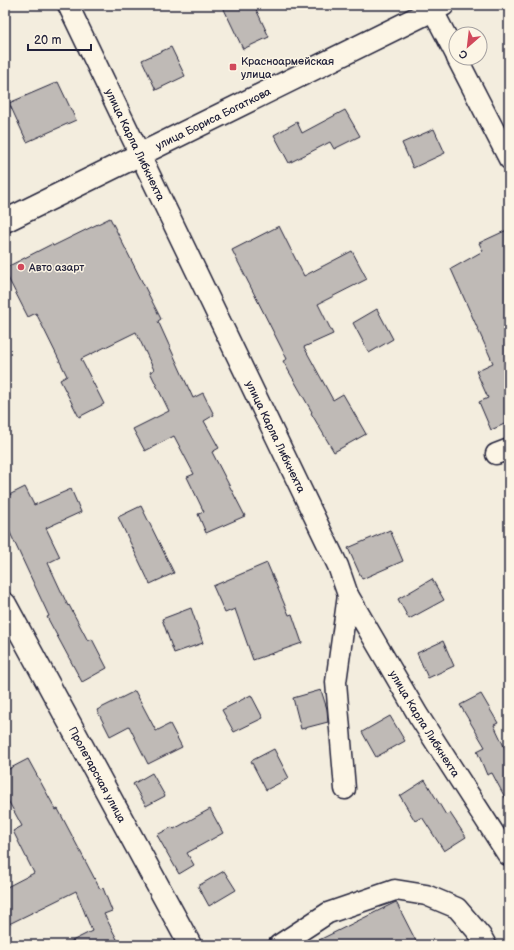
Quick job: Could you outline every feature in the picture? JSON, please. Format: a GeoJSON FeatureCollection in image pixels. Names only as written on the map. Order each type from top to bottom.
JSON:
{"type":"FeatureCollection","features":[{"type":"Feature","properties":{"kind":"main road","name":"улица Бориса Богаткова"},"geometry":{"type":"LineString","coordinates":[[5,221],[436,7]]}},
{"type":"Feature","properties":{"kind":"main road","name":"Пролетарская улица"},"geometry":{"type":"LineString","coordinates":[[5,604],[190,945]]}},
{"type":"Feature","properties":{"kind":"street","name":"улица Карла Либкнехта"},"geometry":{"type":"LineString","coordinates":[[68,5],[338,566],[348,595],[418,715],[508,855]]}},
{"type":"Feature","properties":{"kind":"street"},"geometry":{"type":"LineString","coordinates":[[436,7],[448,36]]}},
{"type":"Feature","properties":{"kind":"street"},"geometry":{"type":"LineString","coordinates":[[462,66],[509,159]]}},
{"type":"Feature","properties":{"kind":"street"},"geometry":{"type":"LineString","coordinates":[[345,789],[336,682],[348,595]]}},
{"type":"Feature","properties":{"kind":"street"},"geometry":{"type":"LineString","coordinates":[[279,945],[328,913],[395,890],[426,895],[457,908],[481,936],[486,945]]}},
{"type":"Feature","properties":{"kind":"building"},"geometry":{"type":"Polygon","coordinates":[[[222,5],[254,5],[269,37],[243,49],[222,5]]]}},
{"type":"Feature","properties":{"kind":"building"},"geometry":{"type":"Polygon","coordinates":[[[171,47],[185,76],[156,90],[142,60],[171,47]]]}},
{"type":"Feature","properties":{"kind":"building"},"geometry":{"type":"Polygon","coordinates":[[[58,82],[76,120],[27,142],[9,103],[58,82]]]}},
{"type":"Feature","properties":{"kind":"building"},"geometry":{"type":"Polygon","coordinates":[[[345,110],[360,136],[334,149],[330,142],[289,163],[274,135],[297,122],[302,133],[345,110]]]}},
{"type":"Feature","properties":{"kind":"building"},"geometry":{"type":"Polygon","coordinates":[[[434,129],[445,153],[413,168],[402,143],[434,129]]]}},
{"type":"Feature","properties":{"kind":"building"},"geometry":{"type":"Polygon","coordinates":[[[110,218],[161,319],[158,321],[193,398],[203,393],[214,415],[204,421],[219,448],[212,452],[245,516],[206,533],[198,514],[204,512],[187,477],[194,474],[174,436],[145,451],[133,429],[169,411],[150,372],[154,370],[136,332],[81,359],[104,404],[79,417],[60,380],[67,376],[36,313],[28,317],[5,272],[5,268],[52,244],[53,246],[110,218]]]}},
{"type":"Feature","properties":{"kind":"building"},"geometry":{"type":"Polygon","coordinates":[[[279,226],[304,276],[352,251],[367,279],[318,304],[333,334],[304,347],[333,400],[343,394],[366,434],[334,452],[283,361],[287,359],[232,250],[279,226]]]}},
{"type":"Feature","properties":{"kind":"building"},"geometry":{"type":"Polygon","coordinates":[[[509,229],[509,422],[491,430],[479,402],[488,398],[476,371],[493,363],[451,269],[483,251],[479,243],[509,229]]]}},
{"type":"Feature","properties":{"kind":"building"},"geometry":{"type":"Polygon","coordinates":[[[377,309],[393,339],[369,353],[353,323],[377,309]]]}},
{"type":"Feature","properties":{"kind":"building"},"geometry":{"type":"Polygon","coordinates":[[[25,487],[34,505],[71,489],[81,512],[46,528],[60,557],[48,563],[68,606],[69,605],[88,641],[92,639],[107,668],[82,682],[47,617],[49,616],[5,522],[5,497],[25,487]]]}},
{"type":"Feature","properties":{"kind":"building"},"geometry":{"type":"Polygon","coordinates":[[[141,506],[174,573],[150,584],[118,517],[141,506]]]}},
{"type":"Feature","properties":{"kind":"building"},"geometry":{"type":"Polygon","coordinates":[[[390,530],[403,561],[362,579],[348,548],[390,530]]]}},
{"type":"Feature","properties":{"kind":"building"},"geometry":{"type":"Polygon","coordinates":[[[267,563],[289,615],[292,614],[302,643],[253,660],[235,609],[225,613],[213,586],[267,563]]]}},
{"type":"Feature","properties":{"kind":"building"},"geometry":{"type":"Polygon","coordinates":[[[432,579],[444,600],[409,619],[398,599],[432,579]]]}},
{"type":"Feature","properties":{"kind":"building"},"geometry":{"type":"Polygon","coordinates":[[[191,608],[203,643],[174,653],[162,619],[191,608]]]}},
{"type":"Feature","properties":{"kind":"building"},"geometry":{"type":"Polygon","coordinates":[[[443,641],[454,666],[428,678],[417,653],[443,641]]]}},
{"type":"Feature","properties":{"kind":"building"},"geometry":{"type":"Polygon","coordinates":[[[321,690],[327,709],[328,722],[301,729],[293,698],[321,690]]]}},
{"type":"Feature","properties":{"kind":"building"},"geometry":{"type":"Polygon","coordinates":[[[135,691],[156,731],[170,724],[182,747],[148,764],[129,726],[110,736],[97,710],[135,691]]]}},
{"type":"Feature","properties":{"kind":"building"},"geometry":{"type":"Polygon","coordinates":[[[481,694],[498,723],[494,725],[509,757],[509,805],[492,773],[487,775],[477,751],[485,747],[460,705],[481,694]]]}},
{"type":"Feature","properties":{"kind":"building"},"geometry":{"type":"Polygon","coordinates":[[[251,695],[263,718],[234,732],[222,710],[251,695]]]}},
{"type":"Feature","properties":{"kind":"building"},"geometry":{"type":"Polygon","coordinates":[[[390,716],[405,741],[376,757],[362,732],[390,716]]]}},
{"type":"Feature","properties":{"kind":"building"},"geometry":{"type":"Polygon","coordinates":[[[274,749],[289,778],[266,790],[251,761],[274,749]]]}},
{"type":"Feature","properties":{"kind":"building"},"geometry":{"type":"Polygon","coordinates":[[[28,759],[56,810],[58,809],[100,889],[103,888],[112,911],[104,914],[120,945],[64,945],[92,931],[76,891],[5,926],[5,888],[34,873],[13,831],[22,826],[5,795],[5,771],[28,759]]]}},
{"type":"Feature","properties":{"kind":"building"},"geometry":{"type":"Polygon","coordinates":[[[152,773],[165,796],[146,806],[133,784],[152,773]]]}},
{"type":"Feature","properties":{"kind":"building"},"geometry":{"type":"Polygon","coordinates":[[[425,780],[446,815],[450,813],[466,837],[444,851],[422,817],[415,821],[400,796],[425,780]]]}},
{"type":"Feature","properties":{"kind":"building"},"geometry":{"type":"Polygon","coordinates":[[[210,809],[223,833],[187,853],[194,865],[179,874],[157,835],[172,827],[174,829],[210,809]]]}},
{"type":"Feature","properties":{"kind":"building"},"geometry":{"type":"Polygon","coordinates":[[[224,871],[236,890],[209,906],[198,886],[224,871]]]}},
{"type":"Feature","properties":{"kind":"building"},"geometry":{"type":"Polygon","coordinates":[[[396,902],[418,945],[309,945],[396,902]]]}},
{"type":"Feature","properties":{"kind":"place","name":"Красноармейская улица"},"geometry":{"type":"Point","coordinates":[233,67]}},
{"type":"Feature","properties":{"kind":"place","name":"Авто азарт"},"geometry":{"type":"Point","coordinates":[21,267]}}]}
